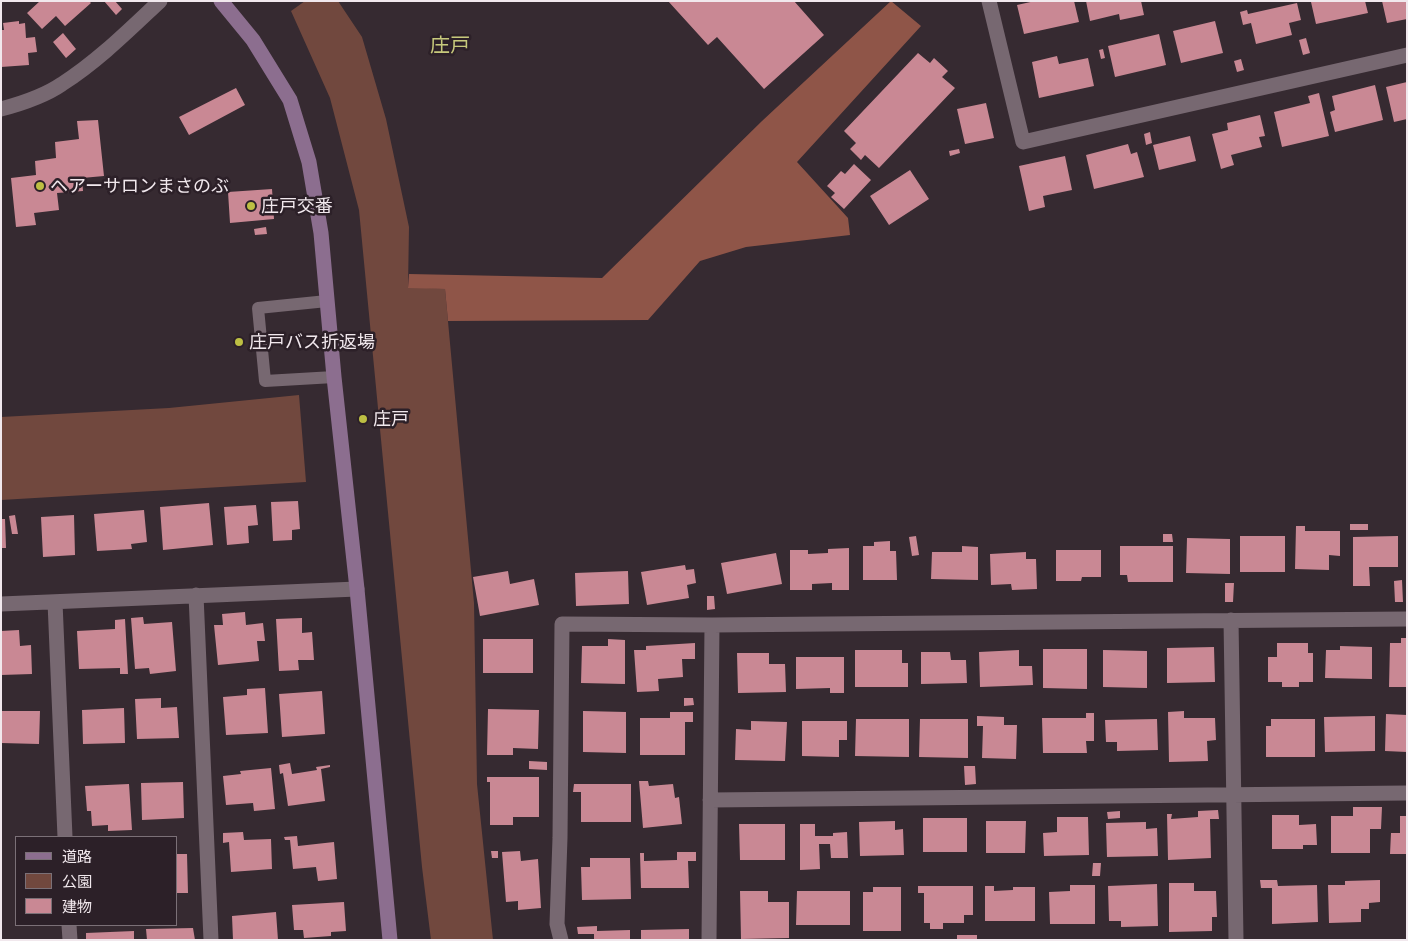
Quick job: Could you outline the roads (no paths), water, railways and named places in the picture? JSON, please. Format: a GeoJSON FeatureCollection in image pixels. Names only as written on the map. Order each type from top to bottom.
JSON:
{"type":"FeatureCollection","features":[{"type":"Feature","properties":{"kind":"street"},"geometry":{"type":"LineString","coordinates":[[1,109],[17,105],[61,85],[103,54],[160,1]]}},
{"type":"Feature","properties":{"kind":"street"},"geometry":{"type":"LineString","coordinates":[[222,1],[252,40],[290,100],[310,171],[321,233],[390,940]]}},
{"type":"Feature","properties":{"kind":"street"},"geometry":{"type":"LineString","coordinates":[[989,1],[1023,142],[1407,55]]}},
{"type":"Feature","properties":{"kind":"street"},"geometry":{"type":"LineString","coordinates":[[1,604],[357,589]]}},
{"type":"Feature","properties":{"kind":"street"},"geometry":{"type":"LineString","coordinates":[[196,595],[211,940]]}},
{"type":"Feature","properties":{"kind":"street"},"geometry":{"type":"LineString","coordinates":[[55,602],[66,836]]}},
{"type":"Feature","properties":{"kind":"street"},"geometry":{"type":"LineString","coordinates":[[561,940],[557,924],[560,838],[562,624],[712,625],[1407,618]]}},
{"type":"Feature","properties":{"kind":"street"},"geometry":{"type":"LineString","coordinates":[[1230,620],[1236,940]]}},
{"type":"Feature","properties":{"kind":"street"},"geometry":{"type":"LineString","coordinates":[[709,940],[712,625]]}},
{"type":"Feature","properties":{"kind":"street"},"geometry":{"type":"LineString","coordinates":[[710,800],[1407,793]]}},
{"type":"Feature","properties":{"kind":"street"},"geometry":{"type":"LineString","coordinates":[[69,926],[70,940]]}},
{"type":"Feature","properties":{"kind":"lane"},"geometry":{"type":"LineString","coordinates":[[327,302],[258,308],[265,381],[334,377]]}},
{"type":"Feature","properties":{"kind":"place","name":"ヘアーサロンまさのぶ"},"geometry":{"type":"Point","coordinates":[40,186]}},
{"type":"Feature","properties":{"kind":"place","name":"庄戸交番"},"geometry":{"type":"Point","coordinates":[251,206]}},
{"type":"Feature","properties":{"kind":"place","name":"庄戸バス折返場"},"geometry":{"type":"Point","coordinates":[239,342]}},
{"type":"Feature","properties":{"kind":"place","name":"庄戸"},"geometry":{"type":"Point","coordinates":[363,419]}},
{"type":"Feature","properties":{"kind":"district","name":"庄戸"},"geometry":{"type":"Point","coordinates":[450,45]}}]}
